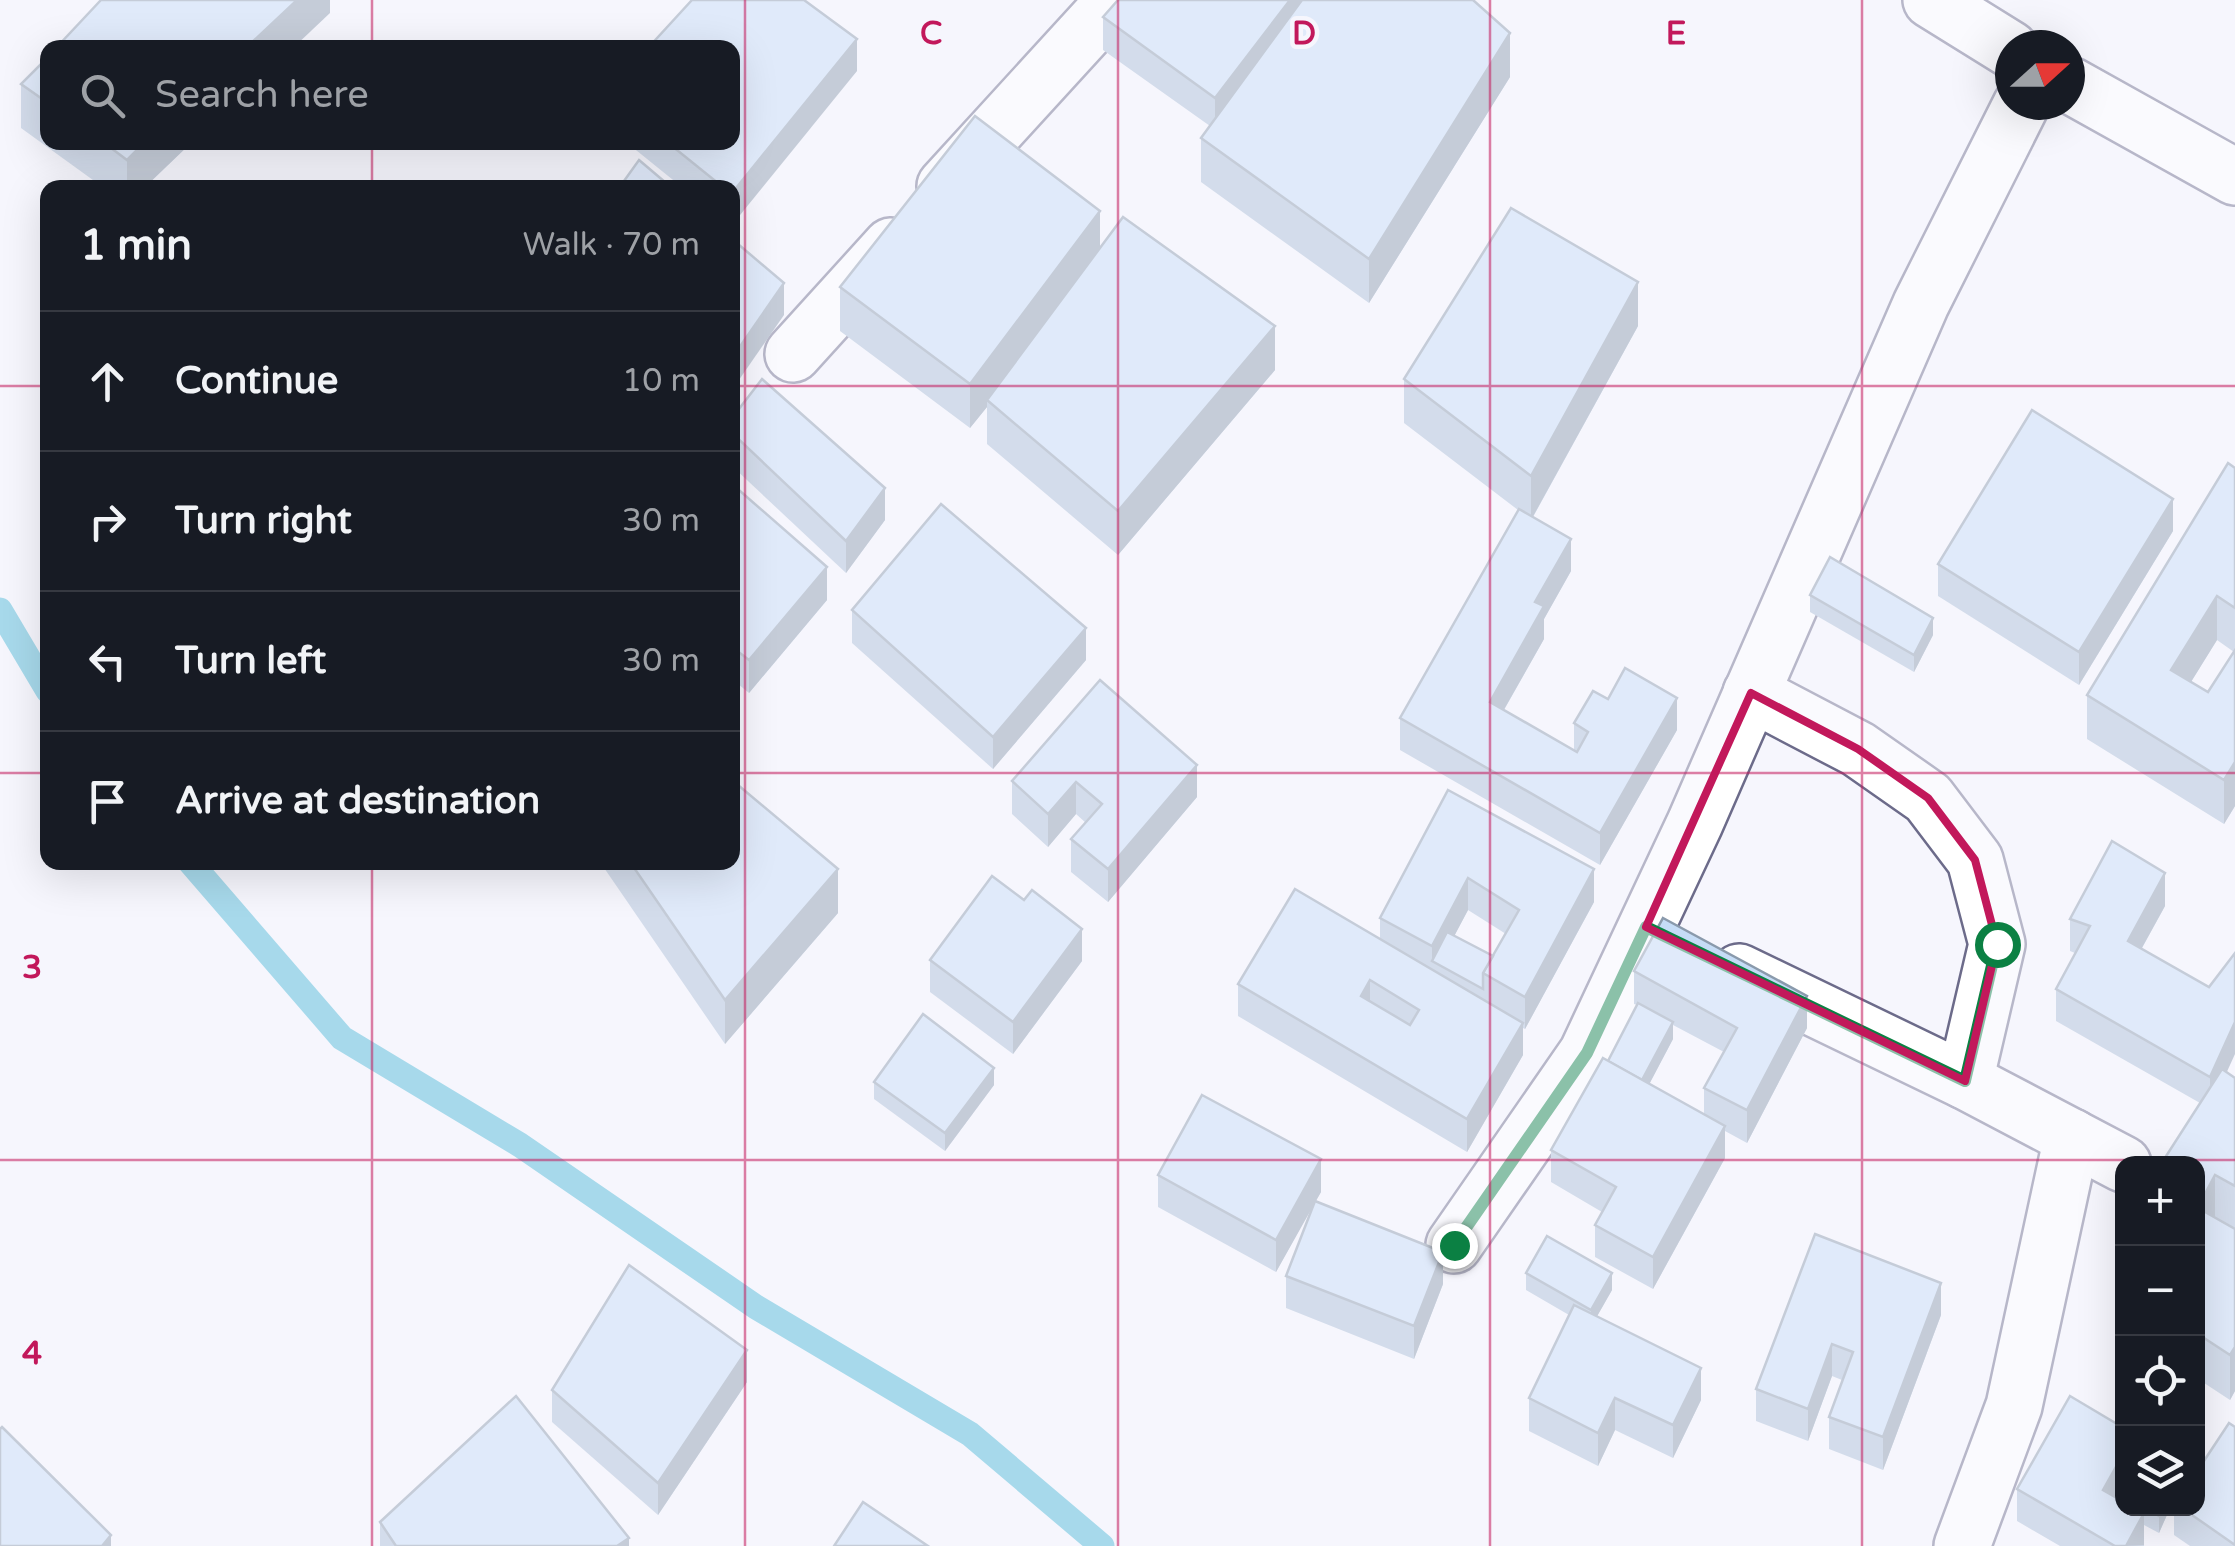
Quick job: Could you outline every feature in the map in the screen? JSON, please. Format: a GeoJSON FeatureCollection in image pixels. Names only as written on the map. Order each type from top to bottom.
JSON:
{"type":"FeatureCollection","features":[{"type":"Feature","properties":{"kind":"main road"},"geometry":{"type":"LineString","coordinates":[[793,354],[1115,0]]}},
{"type":"Feature","properties":{"kind":"main road"},"geometry":{"type":"LineString","coordinates":[[1932,0],[1995,40]]}},
{"type":"Feature","properties":{"kind":"main road"},"geometry":{"type":"LineString","coordinates":[[2085,93],[2235,177]]}},
{"type":"Feature","properties":{"kind":"main road"},"geometry":{"type":"LineString","coordinates":[[1454,1245],[1587,1053],[1676,941],[1751,693],[1921,304],[2013,120]]}},
{"type":"Feature","properties":{"kind":"main road"},"geometry":{"type":"LineString","coordinates":[[1751,693],[1858,749],[1928,798],[1975,860],[1997,944],[1965,1081]]}},
{"type":"Feature","properties":{"kind":"main road"},"geometry":{"type":"LineString","coordinates":[[1676,941],[1965,1081],[2115,1160]]}},
{"type":"Feature","properties":{"kind":"main road"},"geometry":{"type":"LineString","coordinates":[[1962,1546],[2014,1406],[2072,1137]]}},
{"type":"Feature","properties":{"kind":"highlighted area"},"geometry":{"type":"Polygon","coordinates":[[[1751,693],[1858,749],[1928,798],[1975,860],[1997,944],[1965,1081],[1646,927],[1751,693]]]}},
{"type":"Feature","properties":{"kind":"building"},"geometry":{"type":"Polygon","coordinates":[[[101,0],[297,0],[254,40],[64,40],[101,0]]]}},
{"type":"Feature","properties":{"kind":"building"},"geometry":{"type":"Polygon","coordinates":[[[692,0],[804,0],[857,39],[740,183],[740,180],[714,180],[677,150],[740,150],[740,40],[655,40],[692,0]]]}},
{"type":"Feature","properties":{"kind":"building"},"geometry":{"type":"Polygon","coordinates":[[[1118,0],[1290,0],[1215,98],[1103,17],[1118,0]]]}},
{"type":"Feature","properties":{"kind":"building"},"geometry":{"type":"Polygon","coordinates":[[[1302,0],[1473,0],[1510,33],[1369,259],[1201,138],[1302,0]]]}},
{"type":"Feature","properties":{"kind":"building"},"geometry":{"type":"Polygon","coordinates":[[[40,65],[40,97],[21,84],[40,65]]]}},
{"type":"Feature","properties":{"kind":"building"},"geometry":{"type":"Polygon","coordinates":[[[975,116],[1100,211],[970,384],[840,287],[975,116]]]}},
{"type":"Feature","properties":{"kind":"building"},"geometry":{"type":"Polygon","coordinates":[[[114,150],[137,150],[127,160],[114,150]]]}},
{"type":"Feature","properties":{"kind":"building"},"geometry":{"type":"Polygon","coordinates":[[[639,160],[663,180],[625,180],[639,160]]]}},
{"type":"Feature","properties":{"kind":"building"},"geometry":{"type":"Polygon","coordinates":[[[1511,208],[1638,282],[1531,476],[1404,379],[1511,208]]]}},
{"type":"Feature","properties":{"kind":"building"},"geometry":{"type":"Polygon","coordinates":[[[1123,217],[1275,326],[1118,511],[987,400],[1123,217]]]}},
{"type":"Feature","properties":{"kind":"building"},"geometry":{"type":"Polygon","coordinates":[[[740,246],[784,283],[740,346],[740,246]]]}},
{"type":"Feature","properties":{"kind":"building"},"geometry":{"type":"Polygon","coordinates":[[[762,379],[885,488],[846,541],[740,441],[740,408],[762,379]]]}},
{"type":"Feature","properties":{"kind":"building"},"geometry":{"type":"Polygon","coordinates":[[[2032,410],[2173,499],[2079,652],[1938,564],[2032,410]]]}},
{"type":"Feature","properties":{"kind":"building"},"geometry":{"type":"Polygon","coordinates":[[[2228,463],[2235,468],[2235,608],[2217,596],[2171,670],[2208,692],[2235,650],[2235,762],[2224,780],[2087,695],[2228,463]]]}},
{"type":"Feature","properties":{"kind":"building"},"geometry":{"type":"Polygon","coordinates":[[[740,491],[827,567],[749,660],[740,653],[740,491]]]}},
{"type":"Feature","properties":{"kind":"building"},"geometry":{"type":"Polygon","coordinates":[[[941,504],[1086,628],[993,737],[852,610],[941,504]]]}},
{"type":"Feature","properties":{"kind":"building"},"geometry":{"type":"Polygon","coordinates":[[[1519,509],[1571,539],[1535,602],[1544,606],[1490,702],[1577,752],[1588,732],[1574,723],[1593,691],[1608,699],[1625,668],[1677,698],[1600,833],[1400,718],[1519,509]]]}},
{"type":"Feature","properties":{"kind":"building"},"geometry":{"type":"Polygon","coordinates":[[[1830,557],[1933,618],[1914,655],[1810,595],[1830,557]]]}},
{"type":"Feature","properties":{"kind":"building"},"geometry":{"type":"Polygon","coordinates":[[[1100,680],[1197,765],[1108,869],[1071,839],[1102,804],[1076,782],[1048,814],[1012,781],[1100,680]]]}},
{"type":"Feature","properties":{"kind":"building"},"geometry":{"type":"Polygon","coordinates":[[[740,787],[838,869],[725,1000],[636,870],[740,870],[740,787]]]}},
{"type":"Feature","properties":{"kind":"building"},"geometry":{"type":"Polygon","coordinates":[[[1448,790],[1594,869],[1525,997],[1483,973],[1519,910],[1468,878],[1432,946],[1380,918],[1448,790]]]}},
{"type":"Feature","properties":{"kind":"building"},"geometry":{"type":"Polygon","coordinates":[[[2112,841],[2165,873],[2128,941],[2209,987],[2235,953],[2235,1022],[2210,1077],[2056,989],[2090,926],[2070,919],[2112,841]]]}},
{"type":"Feature","properties":{"kind":"building"},"geometry":{"type":"Polygon","coordinates":[[[992,876],[1024,900],[1032,890],[1082,929],[1013,1022],[930,960],[992,876]]]}},
{"type":"Feature","properties":{"kind":"building"},"geometry":{"type":"Polygon","coordinates":[[[1295,889],[1523,1023],[1467,1119],[1238,984],[1295,889]],[[1370,980],[1361,996],[1410,1025],[1419,1010],[1370,980]]]}},
{"type":"Feature","properties":{"kind":"building"},"geometry":{"type":"Polygon","coordinates":[[[1663,918],[1807,996],[1747,1110],[1704,1088],[1737,1028],[1634,971],[1663,918]]]}},
{"type":"Feature","properties":{"kind":"building"},"geometry":{"type":"Polygon","coordinates":[[[1447,932],[1493,956],[1483,973],[1483,989],[1432,961],[1447,932]]]}},
{"type":"Feature","properties":{"kind":"building"},"geometry":{"type":"Polygon","coordinates":[[[1638,1003],[1673,1022],[1642,1080],[1608,1061],[1638,1003]]]}},
{"type":"Feature","properties":{"kind":"building"},"geometry":{"type":"Polygon","coordinates":[[[923,1014],[994,1068],[945,1133],[874,1082],[923,1014]]]}},
{"type":"Feature","properties":{"kind":"building"},"geometry":{"type":"Polygon","coordinates":[[[1603,1058],[1725,1126],[1653,1257],[1595,1225],[1616,1187],[1551,1150],[1603,1058]]]}},
{"type":"Feature","properties":{"kind":"building"},"geometry":{"type":"Polygon","coordinates":[[[2222,1069],[2235,1078],[2235,1186],[2215,1175],[2205,1194],[2205,1156],[2166,1156],[2222,1069]]]}},
{"type":"Feature","properties":{"kind":"building"},"geometry":{"type":"Polygon","coordinates":[[[1202,1095],[1321,1159],[1276,1240],[1158,1175],[1202,1095]]]}},
{"type":"Feature","properties":{"kind":"building"},"geometry":{"type":"Polygon","coordinates":[[[1315,1201],[1443,1252],[1414,1326],[1286,1276],[1315,1201]]]}},
{"type":"Feature","properties":{"kind":"building"},"geometry":{"type":"Polygon","coordinates":[[[2205,1212],[2235,1229],[2235,1347],[2230,1355],[2205,1339],[2205,1212]]]}},
{"type":"Feature","properties":{"kind":"building"},"geometry":{"type":"Polygon","coordinates":[[[1815,1234],[1941,1283],[1883,1437],[1829,1417],[1853,1352],[1832,1344],[1808,1409],[1756,1389],[1815,1234]]]}},
{"type":"Feature","properties":{"kind":"building"},"geometry":{"type":"Polygon","coordinates":[[[1547,1236],[1612,1273],[1591,1310],[1526,1273],[1547,1236]]]}},
{"type":"Feature","properties":{"kind":"building"},"geometry":{"type":"Polygon","coordinates":[[[629,1265],[747,1350],[658,1483],[552,1390],[629,1265]]]}},
{"type":"Feature","properties":{"kind":"building"},"geometry":{"type":"Polygon","coordinates":[[[1574,1305],[1701,1368],[1673,1425],[1615,1398],[1598,1433],[1529,1398],[1574,1305]]]}},
{"type":"Feature","properties":{"kind":"building"},"geometry":{"type":"Polygon","coordinates":[[[516,1396],[629,1538],[617,1546],[396,1546],[380,1522],[516,1396]]]}},
{"type":"Feature","properties":{"kind":"building"},"geometry":{"type":"Polygon","coordinates":[[[2070,1396],[2115,1423],[2115,1469],[2103,1490],[2115,1497],[2115,1516],[2142,1516],[2126,1546],[2115,1546],[2017,1489],[2070,1396]]]}},
{"type":"Feature","properties":{"kind":"building"},"geometry":{"type":"Polygon","coordinates":[[[2229,1423],[2235,1427],[2235,1545],[2193,1516],[2205,1516],[2205,1459],[2229,1423]]]}},
{"type":"Feature","properties":{"kind":"building"},"geometry":{"type":"Polygon","coordinates":[[[2,1427],[111,1535],[102,1546],[0,1546],[2,1427]]]}},
{"type":"Feature","properties":{"kind":"building"},"geometry":{"type":"Polygon","coordinates":[[[863,1502],[928,1546],[834,1546],[863,1502]]]}},
{"type":"Feature","properties":{"kind":"waterway"},"geometry":{"type":"LineString","coordinates":[[0,610],[40,678]]}},
{"type":"Feature","properties":{"kind":"waterway"},"geometry":{"type":"LineString","coordinates":[[197,870],[342,1038],[520,1145],[756,1307],[970,1434],[1102,1546]]}},
{"type":"Feature","properties":{"kind":"route"},"geometry":{"type":"LineString","coordinates":[[1454,1245],[1587,1053],[1646,927],[1965,1081],[1997,944]]}}]}
